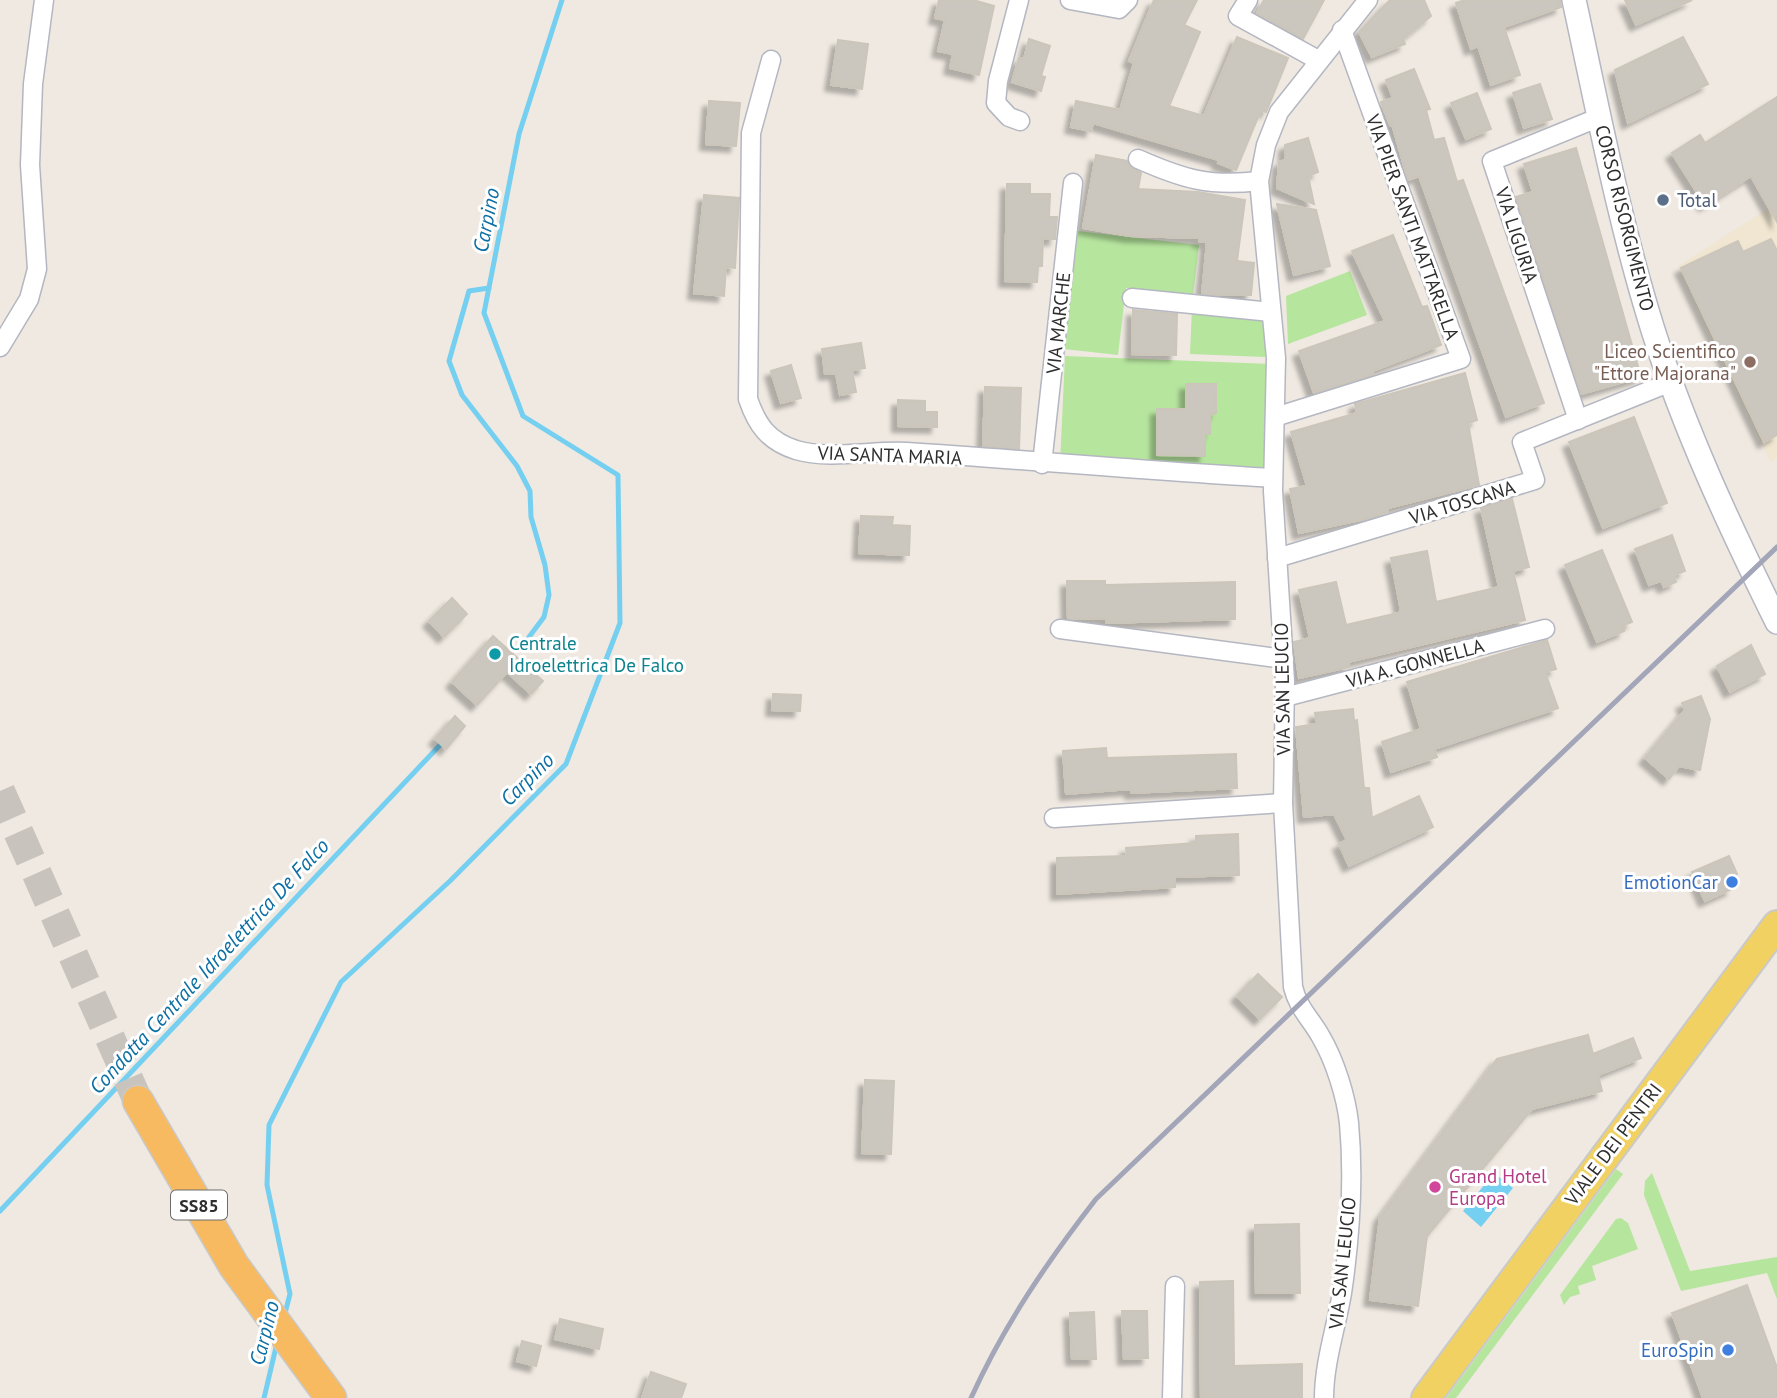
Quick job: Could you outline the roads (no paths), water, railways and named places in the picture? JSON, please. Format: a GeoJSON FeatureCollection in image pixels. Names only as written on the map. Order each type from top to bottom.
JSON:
{"type":"FeatureCollection","features":[{"type":"Feature","properties":{"kind":"highway","name":"SS85"},"geometry":{"type":"LineString","coordinates":[[138,1101],[234,1266],[299,1358],[331,1398]]}},
{"type":"Feature","properties":{"kind":"main road","name":"VIALE DEI PENTRI"},"geometry":{"type":"LineString","coordinates":[[1426,1398],[1777,925]]}},
{"type":"Feature","properties":{"kind":"street"},"geometry":{"type":"LineString","coordinates":[[0,347],[29,299],[37,269],[30,165],[33,84],[44,0]]}},
{"type":"Feature","properties":{"kind":"street"},"geometry":{"type":"LineString","coordinates":[[1019,0],[998,81],[996,103],[1009,117],[1020,121]]}},
{"type":"Feature","properties":{"kind":"street"},"geometry":{"type":"LineString","coordinates":[[1070,0],[1119,9],[1128,0]]}},
{"type":"Feature","properties":{"kind":"street"},"geometry":{"type":"LineString","coordinates":[[1248,0],[1238,16],[1318,60]]}},
{"type":"Feature","properties":{"kind":"street","name":"VIA SAN LEUCIO"},"geometry":{"type":"LineString","coordinates":[[1324,1398],[1324,1381],[1344,1269],[1350,1194],[1349,1122],[1340,1086],[1322,1038],[1297,1004],[1293,987],[1283,803],[1284,659],[1273,478],[1276,358],[1259,181],[1266,145],[1279,112],[1368,0]]}},
{"type":"Feature","properties":{"kind":"street","name":"CORSO RISORGIMENTO"},"geometry":{"type":"LineString","coordinates":[[1574,0],[1640,285],[1671,382],[1712,486],[1777,622]]}},
{"type":"Feature","properties":{"kind":"street","name":"VIA PIER SANTI MATTARELLA"},"geometry":{"type":"LineString","coordinates":[[1275,417],[1461,359],[1342,30]]}},
{"type":"Feature","properties":{"kind":"street","name":"VIA SANTA MARIA"},"geometry":{"type":"LineString","coordinates":[[771,60],[756,108],[750,144],[748,399],[755,421],[772,440],[798,450],[837,454],[903,452],[1042,464],[1273,478]]}},
{"type":"Feature","properties":{"kind":"street","name":"VIA LIGURIA"},"geometry":{"type":"LineString","coordinates":[[1578,420],[1492,162],[1600,117]]}},
{"type":"Feature","properties":{"kind":"street"},"geometry":{"type":"LineString","coordinates":[[1138,159],[1168,173],[1223,186],[1259,181]]}},
{"type":"Feature","properties":{"kind":"street","name":"VIA MARCHE"},"geometry":{"type":"LineString","coordinates":[[1042,464],[1073,183]]}},
{"type":"Feature","properties":{"kind":"street"},"geometry":{"type":"LineString","coordinates":[[1132,298],[1271,312]]}},
{"type":"Feature","properties":{"kind":"street","name":"VIA TOSCANA"},"geometry":{"type":"LineString","coordinates":[[1277,558],[1535,480],[1522,442],[1671,382]]}},
{"type":"Feature","properties":{"kind":"street"},"geometry":{"type":"LineString","coordinates":[[1060,629],[1284,659]]}},
{"type":"Feature","properties":{"kind":"street","name":"VIA A. GONNELLA"},"geometry":{"type":"LineString","coordinates":[[1285,697],[1545,629]]}},
{"type":"Feature","properties":{"kind":"street"},"geometry":{"type":"LineString","coordinates":[[1054,818],[1283,803]]}},
{"type":"Feature","properties":{"kind":"street"},"geometry":{"type":"LineString","coordinates":[[1172,1398],[1175,1286]]}},
{"type":"Feature","properties":{"kind":"water"},"geometry":{"type":"Polygon","coordinates":[[[1494,1173],[1513,1188],[1481,1227],[1463,1211],[1494,1173]]]}},
{"type":"Feature","properties":{"kind":"waterway","name":"Carpino"},"geometry":{"type":"LineString","coordinates":[[284,1317],[290,1294],[267,1185],[269,1125],[341,982],[451,880],[566,764],[620,623],[618,475],[523,416],[484,313],[519,134],[562,0]]}},
{"type":"Feature","properties":{"kind":"waterway"},"geometry":{"type":"LineString","coordinates":[[489,288],[469,291],[449,361],[462,395],[517,466],[530,491],[531,517],[545,565],[549,595],[544,617],[529,637]]}},
{"type":"Feature","properties":{"kind":"waterway","name":"Condotta Centrale Idroelettrica De Falco"},"geometry":{"type":"LineString","coordinates":[[0,1211],[441,744]]}},
{"type":"Feature","properties":{"kind":"waterway","name":"Carpino"},"geometry":{"type":"LineString","coordinates":[[264,1398],[277,1343]]}},
{"type":"Feature","properties":{"kind":"tunnel"},"geometry":{"type":"LineString","coordinates":[[0,791],[138,1101]]}},
{"type":"Feature","properties":{"kind":"railway"},"geometry":{"type":"LineString","coordinates":[[971,1398],[1028,1295],[1060,1246],[1096,1199],[1777,547]]}},
{"type":"Feature","properties":{"kind":"place","name":"Total"},"geometry":{"type":"Point","coordinates":[1663,200]}},
{"type":"Feature","properties":{"kind":"place","name":"Liceo Scientifico \"Ettore Majorana\""},"geometry":{"type":"Point","coordinates":[1750,362]}},
{"type":"Feature","properties":{"kind":"place","name":"Centrale Idroelettrica De Falco"},"geometry":{"type":"Point","coordinates":[495,654]}},
{"type":"Feature","properties":{"kind":"place","name":"EmotionCar"},"geometry":{"type":"Point","coordinates":[1732,882]}},
{"type":"Feature","properties":{"kind":"place","name":"Grand Hotel Europa"},"geometry":{"type":"Point","coordinates":[1435,1187]}},
{"type":"Feature","properties":{"kind":"place","name":"EuroSpin"},"geometry":{"type":"Point","coordinates":[1728,1350]}}]}
